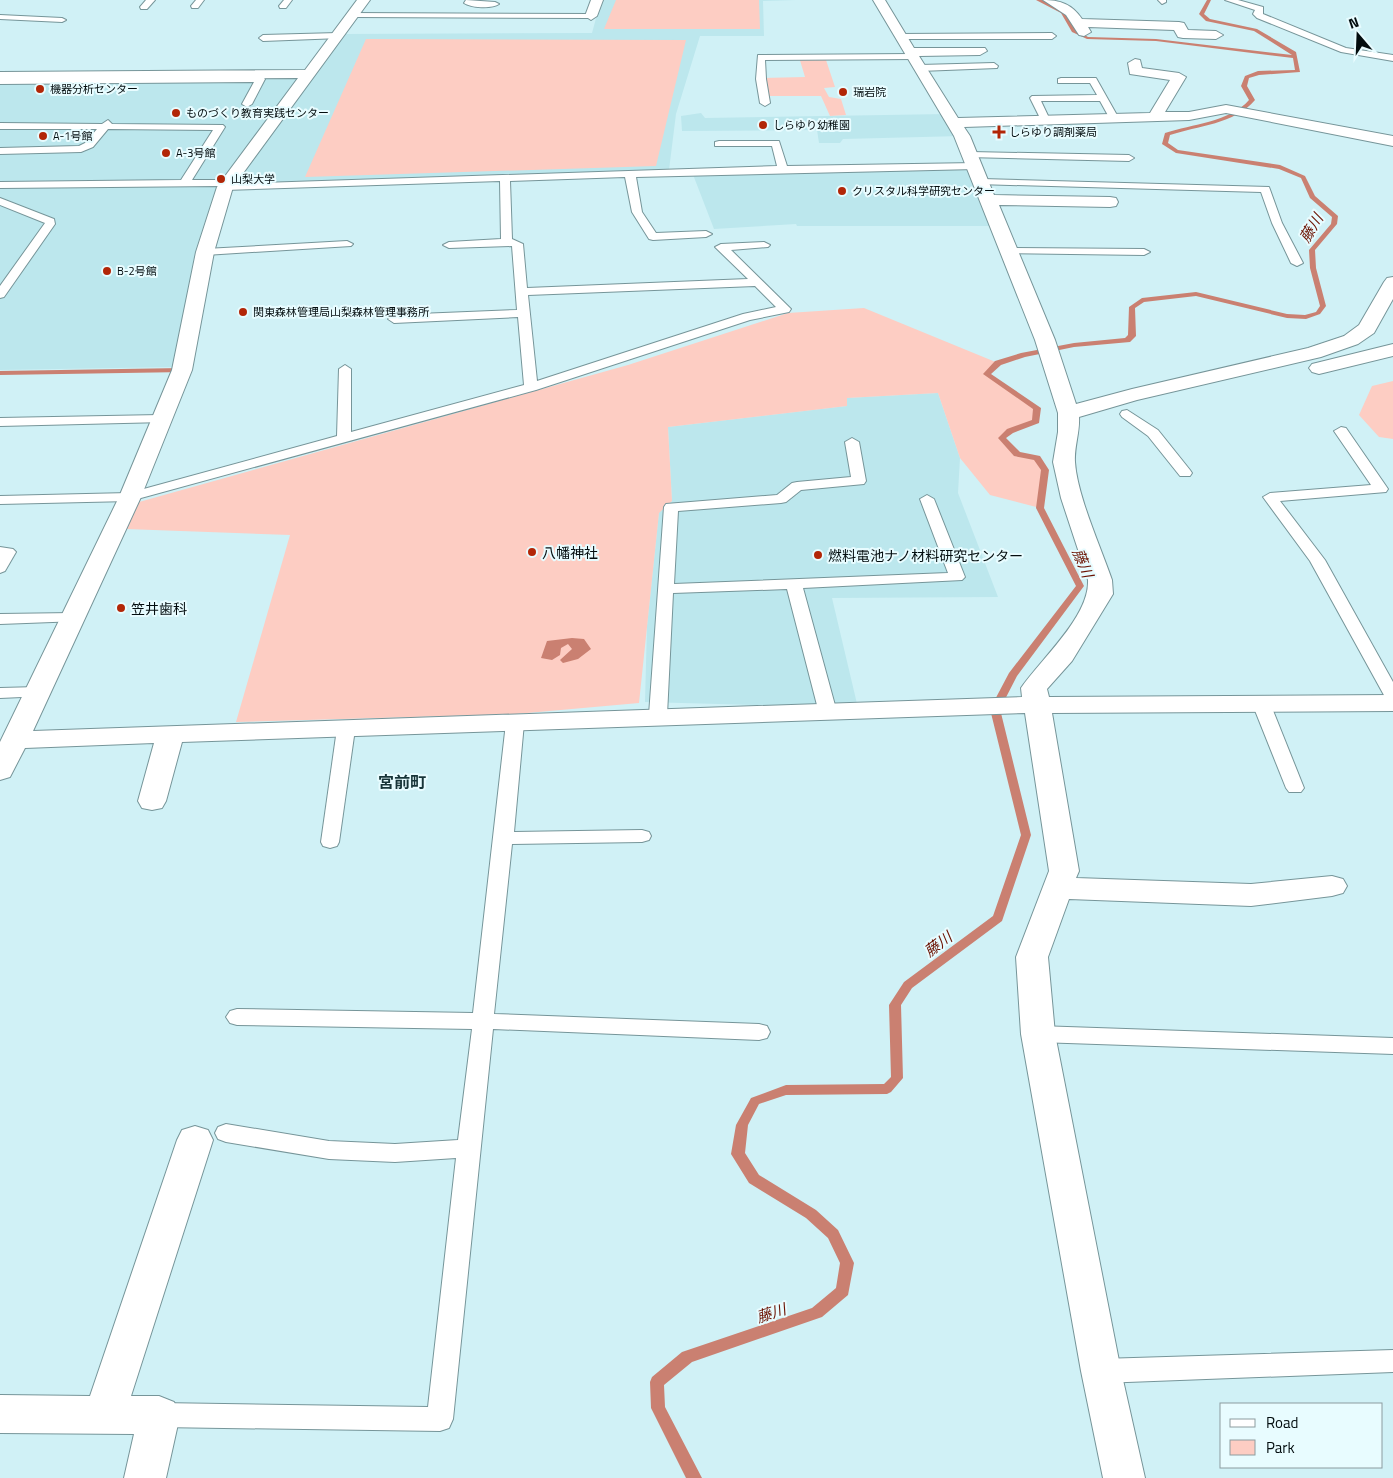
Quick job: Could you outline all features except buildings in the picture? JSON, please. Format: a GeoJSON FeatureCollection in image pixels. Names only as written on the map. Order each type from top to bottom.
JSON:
{"type":"FeatureCollection","features":[{"type":"Feature","properties":{"kind":"street"},"geometry":{"type":"LineString","coordinates":[[879,0],[900,37],[955,123],[973,160],[1046,347],[1068,423],[1064,462],[1073,501],[1100,580],[1101,594],[1063,656],[1034,688],[1028,704],[1064,871],[1032,957],[1038,1034],[1100,1371],[1124,1478]]}},
{"type":"Feature","properties":{"kind":"street"},"geometry":{"type":"LineString","coordinates":[[1049,0],[1070,12],[1081,28],[1179,26],[1183,34],[1216,35]]}},
{"type":"Feature","properties":{"kind":"street"},"geometry":{"type":"LineString","coordinates":[[0,771],[130,497],[184,363],[204,252],[226,185],[359,8]]}},
{"type":"Feature","properties":{"kind":"street"},"geometry":{"type":"LineString","coordinates":[[914,59],[980,51]]}},
{"type":"Feature","properties":{"kind":"street"},"geometry":{"type":"LineString","coordinates":[[1135,62],[1135,71],[1184,71],[1156,115]]}},
{"type":"Feature","properties":{"kind":"street"},"geometry":{"type":"LineString","coordinates":[[5,78],[309,74]]}},
{"type":"Feature","properties":{"kind":"street"},"geometry":{"type":"LineString","coordinates":[[955,123],[1196,115],[1226,109],[1390,146]]}},
{"type":"Feature","properties":{"kind":"street"},"geometry":{"type":"LineString","coordinates":[[989,200],[1110,202]]}},
{"type":"Feature","properties":{"kind":"street"},"geometry":{"type":"LineString","coordinates":[[1068,423],[1132,395],[1314,353],[1351,340],[1367,329],[1393,282]]}},
{"type":"Feature","properties":{"kind":"street"},"geometry":{"type":"LineString","coordinates":[[1068,423],[1127,414],[1156,405],[1393,350]]}},
{"type":"Feature","properties":{"kind":"street"},"geometry":{"type":"LineString","coordinates":[[16,740],[515,723],[658,715],[826,709],[1028,704],[1393,703]]}},
{"type":"Feature","properties":{"kind":"street"},"geometry":{"type":"LineString","coordinates":[[152,801],[170,735]]}},
{"type":"Feature","properties":{"kind":"street"},"geometry":{"type":"LineString","coordinates":[[1057,888],[1251,895],[1332,886]]}},
{"type":"Feature","properties":{"kind":"street"},"geometry":{"type":"LineString","coordinates":[[104,1415],[210,1136]]}},
{"type":"Feature","properties":{"kind":"street"},"geometry":{"type":"LineString","coordinates":[[0,1414],[159,1415],[145,1478]]}},
{"type":"Feature","properties":{"kind":"lane"},"geometry":{"type":"LineString","coordinates":[[144,7],[151,0]]}},
{"type":"Feature","properties":{"kind":"lane"},"geometry":{"type":"LineString","coordinates":[[470,0],[468,3],[501,4]]}},
{"type":"Feature","properties":{"kind":"lane"},"geometry":{"type":"LineString","coordinates":[[1229,0],[1260,10],[1258,14],[1260,16],[1344,50],[1393,58]]}},
{"type":"Feature","properties":{"kind":"lane"},"geometry":{"type":"LineString","coordinates":[[359,8],[592,7]]}},
{"type":"Feature","properties":{"kind":"lane"},"geometry":{"type":"LineString","coordinates":[[0,17],[29,23],[62,20]]}},
{"type":"Feature","properties":{"kind":"lane"},"geometry":{"type":"LineString","coordinates":[[263,38],[338,36]]}},
{"type":"Feature","properties":{"kind":"lane"},"geometry":{"type":"LineString","coordinates":[[900,37],[1052,36]]}},
{"type":"Feature","properties":{"kind":"lane"},"geometry":{"type":"LineString","coordinates":[[765,103],[761,79],[761,57],[914,59],[994,66]]}},
{"type":"Feature","properties":{"kind":"lane"},"geometry":{"type":"LineString","coordinates":[[0,81],[5,78],[260,80],[246,104]]}},
{"type":"Feature","properties":{"kind":"lane"},"geometry":{"type":"LineString","coordinates":[[0,91],[5,78]]}},
{"type":"Feature","properties":{"kind":"lane"},"geometry":{"type":"LineString","coordinates":[[1061,81],[1093,80],[1113,117]]}},
{"type":"Feature","properties":{"kind":"lane"},"geometry":{"type":"LineString","coordinates":[[1045,120],[1034,98],[1102,98]]}},
{"type":"Feature","properties":{"kind":"lane"},"geometry":{"type":"LineString","coordinates":[[0,151],[80,150],[89,145],[106,125]]}},
{"type":"Feature","properties":{"kind":"lane"},"geometry":{"type":"LineString","coordinates":[[0,126],[220,127],[184,184]]}},
{"type":"Feature","properties":{"kind":"lane"},"geometry":{"type":"LineString","coordinates":[[719,144],[776,143],[783,169]]}},
{"type":"Feature","properties":{"kind":"lane"},"geometry":{"type":"LineString","coordinates":[[0,185],[226,185],[504,179],[973,160],[1129,158]]}},
{"type":"Feature","properties":{"kind":"lane"},"geometry":{"type":"LineString","coordinates":[[630,174],[636,212],[653,237],[706,234]]}},
{"type":"Feature","properties":{"kind":"lane"},"geometry":{"type":"LineString","coordinates":[[504,179],[507,240],[510,242]]}},
{"type":"Feature","properties":{"kind":"lane"},"geometry":{"type":"LineString","coordinates":[[982,182],[1265,189],[1277,223],[1297,263]]}},
{"type":"Feature","properties":{"kind":"lane"},"geometry":{"type":"LineString","coordinates":[[0,201],[50,221],[50,224],[0,294]]}},
{"type":"Feature","properties":{"kind":"lane"},"geometry":{"type":"LineString","coordinates":[[449,245],[510,242],[517,244],[522,313],[531,387]]}},
{"type":"Feature","properties":{"kind":"lane"},"geometry":{"type":"LineString","coordinates":[[204,252],[347,244]]}},
{"type":"Feature","properties":{"kind":"lane"},"geometry":{"type":"LineString","coordinates":[[0,500],[130,497],[531,387],[747,317],[785,309],[721,247],[764,244]]}},
{"type":"Feature","properties":{"kind":"lane"},"geometry":{"type":"LineString","coordinates":[[1009,251],[1144,252]]}},
{"type":"Feature","properties":{"kind":"lane"},"geometry":{"type":"LineString","coordinates":[[521,292],[758,282]]}},
{"type":"Feature","properties":{"kind":"lane"},"geometry":{"type":"LineString","coordinates":[[394,318],[522,313]]}},
{"type":"Feature","properties":{"kind":"lane"},"geometry":{"type":"LineString","coordinates":[[344,439],[345,369]]}},
{"type":"Feature","properties":{"kind":"lane"},"geometry":{"type":"LineString","coordinates":[[1127,414],[1153,433],[1185,473]]}},
{"type":"Feature","properties":{"kind":"lane"},"geometry":{"type":"LineString","coordinates":[[0,422],[160,419]]}},
{"type":"Feature","properties":{"kind":"lane"},"geometry":{"type":"LineString","coordinates":[[1341,431],[1381,488],[1270,498],[1317,560],[1393,697]]}},
{"type":"Feature","properties":{"kind":"lane"},"geometry":{"type":"LineString","coordinates":[[658,715],[668,589],[671,507],[781,498],[797,486],[859,481],[852,442]]}},
{"type":"Feature","properties":{"kind":"lane"},"geometry":{"type":"LineString","coordinates":[[668,589],[957,577],[927,499]]}},
{"type":"Feature","properties":{"kind":"lane"},"geometry":{"type":"LineString","coordinates":[[0,552],[8,552],[0,568]]}},
{"type":"Feature","properties":{"kind":"lane"},"geometry":{"type":"LineString","coordinates":[[794,584],[826,709]]}},
{"type":"Feature","properties":{"kind":"lane"},"geometry":{"type":"LineString","coordinates":[[0,619],[73,618]]}},
{"type":"Feature","properties":{"kind":"lane"},"geometry":{"type":"LineString","coordinates":[[0,693],[38,692]]}},
{"type":"Feature","properties":{"kind":"lane"},"geometry":{"type":"LineString","coordinates":[[1261,703],[1295,788]]}},
{"type":"Feature","properties":{"kind":"lane"},"geometry":{"type":"LineString","coordinates":[[159,1415],[440,1419],[452,1283],[505,838],[515,723]]}},
{"type":"Feature","properties":{"kind":"lane"},"geometry":{"type":"LineString","coordinates":[[330,842],[346,729]]}},
{"type":"Feature","properties":{"kind":"lane"},"geometry":{"type":"LineString","coordinates":[[505,838],[642,836]]}},
{"type":"Feature","properties":{"kind":"lane"},"geometry":{"type":"LineString","coordinates":[[237,1017],[484,1021],[759,1032]]}},
{"type":"Feature","properties":{"kind":"lane"},"geometry":{"type":"LineString","coordinates":[[1038,1034],[1393,1046]]}},
{"type":"Feature","properties":{"kind":"lane"},"geometry":{"type":"LineString","coordinates":[[210,1136],[329,1150],[395,1153],[469,1148]]}},
{"type":"Feature","properties":{"kind":"lane"},"geometry":{"type":"LineString","coordinates":[[1100,1371],[1393,1361]]}},
{"type":"Feature","properties":{"kind":"shaded area","name":"山梨大学"},"geometry":{"type":"Polygon","coordinates":[[[601,0],[796,0],[763,1],[764,36],[700,36],[676,114],[669,170],[216,188],[195,252],[174,367],[0,370],[0,72],[319,70],[345,34],[592,33],[601,0]]]}},
{"type":"Feature","properties":{"kind":"shaded area"},"geometry":{"type":"Polygon","coordinates":[[[701,113],[705,118],[947,114],[962,136],[843,139],[840,143],[819,143],[817,130],[682,131],[681,116],[701,113]]]}},
{"type":"Feature","properties":{"kind":"shaded area","name":"クリスタル科学研究センター"},"geometry":{"type":"Polygon","coordinates":[[[976,166],[998,226],[797,226],[796,224],[714,229],[692,172],[976,166]]]}},
{"type":"Feature","properties":{"kind":"shaded area","name":"燃料電池ナノ材料研究センター"},"geometry":{"type":"Polygon","coordinates":[[[938,393],[960,458],[958,493],[998,597],[832,598],[858,708],[645,702],[647,626],[659,512],[672,501],[668,427],[847,406],[847,398],[938,393]]]}},
{"type":"Feature","properties":{"kind":"shaded area"},"geometry":{"type":"Polygon","coordinates":[[[572,638],[584,639],[591,649],[578,659],[563,663],[560,660],[572,649],[568,644],[561,648],[560,655],[552,660],[541,658],[547,641],[572,638]]]}},
{"type":"Feature","properties":{"kind":"green space"},"geometry":{"type":"Polygon","coordinates":[[[616,0],[759,0],[760,29],[604,29],[616,0]]]}},
{"type":"Feature","properties":{"kind":"green space"},"geometry":{"type":"Polygon","coordinates":[[[366,39],[686,40],[656,166],[305,177],[366,39]]]}},
{"type":"Feature","properties":{"kind":"green space"},"geometry":{"type":"Polygon","coordinates":[[[799,57],[825,57],[835,87],[824,88],[829,97],[841,99],[846,115],[830,116],[821,96],[764,96],[761,78],[805,77],[799,57]]]}},
{"type":"Feature","properties":{"kind":"green space"},"geometry":{"type":"Polygon","coordinates":[[[864,308],[998,363],[987,374],[1037,408],[1036,421],[1010,431],[1002,438],[1017,454],[1037,458],[1045,470],[1040,508],[990,495],[960,458],[938,393],[847,398],[847,406],[668,427],[672,501],[659,513],[639,703],[516,714],[236,722],[290,535],[126,529],[139,502],[628,365],[788,313],[864,308]]]}},
{"type":"Feature","properties":{"kind":"green space"},"geometry":{"type":"Polygon","coordinates":[[[1393,381],[1393,439],[1379,437],[1359,415],[1372,386],[1393,381]]]}},
{"type":"Feature","properties":{"kind":"waterway"},"geometry":{"type":"LineString","coordinates":[[1038,0],[1063,12],[1074,31],[1087,38],[1156,40],[1295,57]]}},
{"type":"Feature","properties":{"kind":"waterway","name":"藤川"},"geometry":{"type":"LineString","coordinates":[[1209,0],[1201,14],[1208,20],[1255,30],[1294,53],[1295,57]]}},
{"type":"Feature","properties":{"kind":"waterway","name":"藤川"},"geometry":{"type":"LineString","coordinates":[[694,1478],[658,1408],[657,1382],[687,1357],[817,1313],[843,1291],[847,1263],[833,1234],[811,1214],[754,1179],[738,1154],[742,1125],[755,1101],[786,1090],[887,1089],[897,1078],[895,1005],[908,985],[998,918],[1026,835],[995,709],[1012,675],[1080,586],[1040,508],[1045,470],[1037,458],[1017,454],[1002,438],[1010,431],[1036,421],[1037,408],[987,374],[998,363],[1024,355],[1074,345],[1127,340],[1132,336],[1132,307],[1142,300],[1196,294],[1287,316],[1306,317],[1318,313],[1323,306],[1313,268],[1312,250],[1334,224],[1335,216],[1312,197],[1303,177],[1280,167],[1176,151],[1165,144],[1167,134],[1226,117],[1246,106],[1252,100],[1244,86],[1247,77],[1258,73],[1298,71],[1295,57]]}},
{"type":"Feature","properties":{"kind":"waterway"},"geometry":{"type":"LineString","coordinates":[[0,373],[182,370]]}},
{"type":"Feature","properties":{"kind":"place","name":"機器分析センター"},"geometry":{"type":"Point","coordinates":[40,89]}},
{"type":"Feature","properties":{"kind":"place","name":"瑞岩院"},"geometry":{"type":"Point","coordinates":[843,92]}},
{"type":"Feature","properties":{"kind":"place","name":"ものづくり教育実践センター"},"geometry":{"type":"Point","coordinates":[176,113]}},
{"type":"Feature","properties":{"kind":"place","name":"しらゆり幼稚園"},"geometry":{"type":"Point","coordinates":[763,125]}},
{"type":"Feature","properties":{"kind":"place","name":"しらゆり調剤薬局"},"geometry":{"type":"Point","coordinates":[999,132]}},
{"type":"Feature","properties":{"kind":"place","name":"A-1号館"},"geometry":{"type":"Point","coordinates":[43,136]}},
{"type":"Feature","properties":{"kind":"place","name":"A-3号館"},"geometry":{"type":"Point","coordinates":[166,153]}},
{"type":"Feature","properties":{"kind":"place","name":"山梨大学"},"geometry":{"type":"Point","coordinates":[221,179]}},
{"type":"Feature","properties":{"kind":"place","name":"クリスタル科学研究センター"},"geometry":{"type":"Point","coordinates":[842,191]}},
{"type":"Feature","properties":{"kind":"place","name":"B-2号館"},"geometry":{"type":"Point","coordinates":[107,271]}},
{"type":"Feature","properties":{"kind":"place","name":"関東森林管理局山梨森林管理事務所"},"geometry":{"type":"Point","coordinates":[243,312]}},
{"type":"Feature","properties":{"kind":"place","name":"八幡神社"},"geometry":{"type":"Point","coordinates":[532,552]}},
{"type":"Feature","properties":{"kind":"place","name":"燃料電池ナノ材料研究センター"},"geometry":{"type":"Point","coordinates":[818,555]}},
{"type":"Feature","properties":{"kind":"place","name":"笠井歯科"},"geometry":{"type":"Point","coordinates":[121,608]}},
{"type":"Feature","properties":{"kind":"district","name":"宮前町"},"geometry":{"type":"Point","coordinates":[402,782]}}]}
